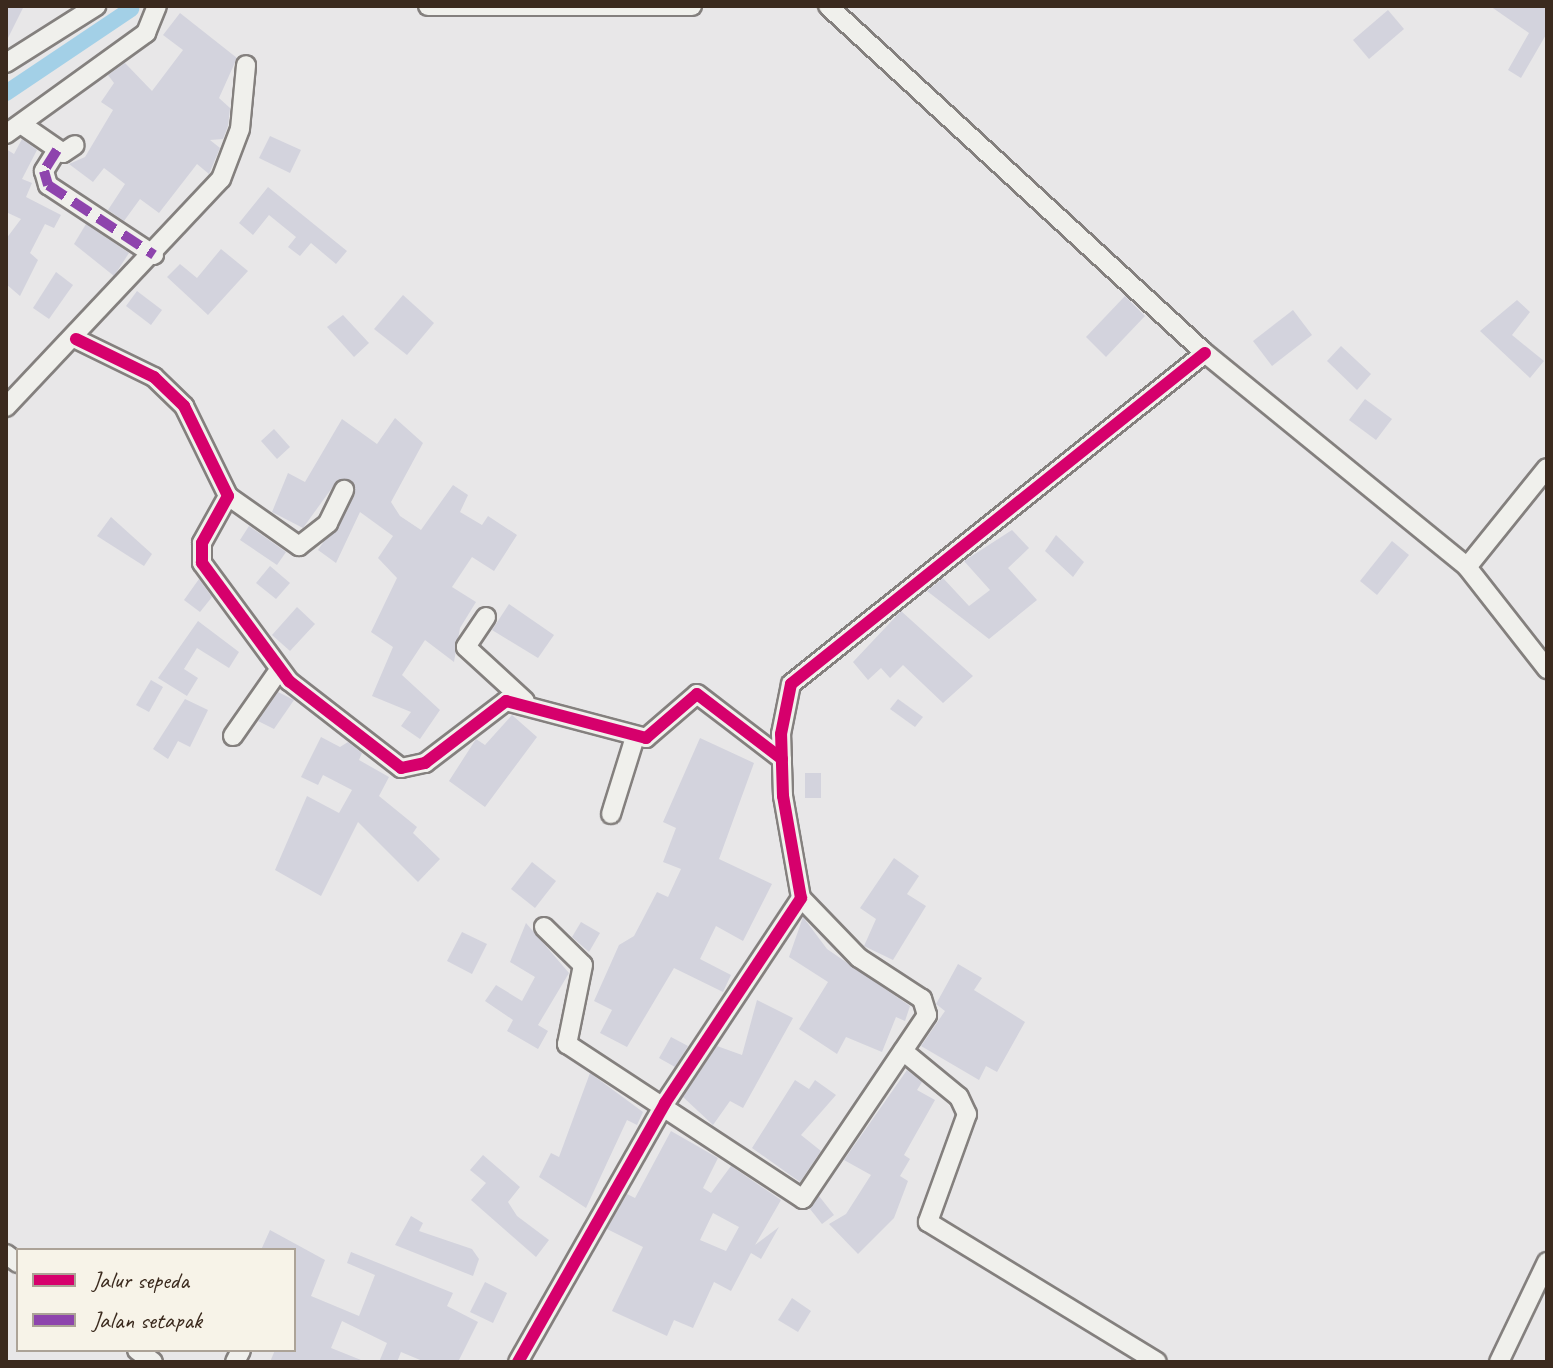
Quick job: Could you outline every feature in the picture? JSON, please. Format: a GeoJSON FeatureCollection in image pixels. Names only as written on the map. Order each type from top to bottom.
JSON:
{"type":"FeatureCollection","features":[{"type":"Feature","properties":{"kind":"street"},"geometry":{"type":"LineString","coordinates":[[6,63],[96,6]]}},
{"type":"Feature","properties":{"kind":"street"},"geometry":{"type":"LineString","coordinates":[[75,145],[57,150],[13,129],[146,33],[157,6]]}},
{"type":"Feature","properties":{"kind":"street"},"geometry":{"type":"LineString","coordinates":[[428,6],[692,6]]}},
{"type":"Feature","properties":{"kind":"street"},"geometry":{"type":"LineString","coordinates":[[828,6],[1205,353],[1467,567],[1547,669]]}},
{"type":"Feature","properties":{"kind":"street"},"geometry":{"type":"LineString","coordinates":[[6,407],[76,339],[154,255],[232,157],[246,65]]}},
{"type":"Feature","properties":{"kind":"street"},"geometry":{"type":"LineString","coordinates":[[57,150],[44,171],[48,185],[154,255]]}},
{"type":"Feature","properties":{"kind":"street"},"geometry":{"type":"LineString","coordinates":[[76,339],[171,390],[228,496],[299,546],[328,523],[344,490]]}},
{"type":"Feature","properties":{"kind":"street"},"geometry":{"type":"LineString","coordinates":[[544,927],[583,965],[567,1044],[665,1103],[803,1199],[925,1020],[922,999],[859,958],[801,898],[782,759],[785,700],[803,669],[1205,353]]}},
{"type":"Feature","properties":{"kind":"street"},"geometry":{"type":"LineString","coordinates":[[1467,567],[1547,468]]}},
{"type":"Feature","properties":{"kind":"street"},"geometry":{"type":"LineString","coordinates":[[228,496],[200,554],[279,670],[386,759],[414,770],[496,704],[525,701],[635,737],[654,735],[705,694],[782,759]]}},
{"type":"Feature","properties":{"kind":"street"},"geometry":{"type":"LineString","coordinates":[[486,617],[466,647],[525,701]]}},
{"type":"Feature","properties":{"kind":"street"},"geometry":{"type":"LineString","coordinates":[[233,736],[279,670]]}},
{"type":"Feature","properties":{"kind":"street"},"geometry":{"type":"LineString","coordinates":[[611,814],[635,737]]}},
{"type":"Feature","properties":{"kind":"street"},"geometry":{"type":"LineString","coordinates":[[518,1362],[665,1103],[801,898]]}},
{"type":"Feature","properties":{"kind":"street"},"geometry":{"type":"LineString","coordinates":[[903,1051],[959,1097],[967,1114],[928,1222],[1157,1362]]}},
{"type":"Feature","properties":{"kind":"street"},"geometry":{"type":"LineString","coordinates":[[1499,1362],[1547,1262]]}},
{"type":"Feature","properties":{"kind":"building"},"geometry":{"type":"Polygon","coordinates":[[[6,6],[24,6],[6,42],[6,6]]]}},
{"type":"Feature","properties":{"kind":"building"},"geometry":{"type":"Polygon","coordinates":[[[1490,6],[1547,6],[1547,33],[1521,78],[1508,70],[1529,33],[1490,6]]]}},
{"type":"Feature","properties":{"kind":"building"},"geometry":{"type":"Polygon","coordinates":[[[1388,10],[1404,29],[1369,59],[1353,40],[1388,10]]]}},
{"type":"Feature","properties":{"kind":"building"},"geometry":{"type":"Polygon","coordinates":[[[180,13],[237,58],[219,98],[230,108],[228,126],[223,139],[210,140],[220,148],[209,174],[197,164],[159,213],[140,199],[124,221],[108,210],[125,184],[104,168],[93,182],[69,164],[85,157],[113,110],[101,102],[114,83],[108,75],[125,63],[152,91],[183,50],[163,35],[180,13]]]}},
{"type":"Feature","properties":{"kind":"building"},"geometry":{"type":"Polygon","coordinates":[[[270,136],[301,150],[290,173],[259,158],[270,136]]]}},
{"type":"Feature","properties":{"kind":"building"},"geometry":{"type":"Polygon","coordinates":[[[22,139],[37,150],[22,179],[32,183],[26,197],[61,215],[54,228],[45,224],[30,253],[38,260],[20,296],[6,284],[6,239],[21,219],[6,212],[6,149],[14,154],[22,139]]]}},
{"type":"Feature","properties":{"kind":"building"},"geometry":{"type":"Polygon","coordinates":[[[268,187],[347,251],[336,264],[311,243],[300,256],[288,247],[296,237],[269,215],[253,235],[239,223],[268,187]]]}},
{"type":"Feature","properties":{"kind":"building"},"geometry":{"type":"Polygon","coordinates":[[[86,224],[129,253],[114,276],[74,244],[86,224]]]}},
{"type":"Feature","properties":{"kind":"building"},"geometry":{"type":"Polygon","coordinates":[[[221,249],[248,271],[208,315],[167,277],[180,264],[197,278],[221,249]]]}},
{"type":"Feature","properties":{"kind":"building"},"geometry":{"type":"Polygon","coordinates":[[[56,272],[73,285],[49,319],[33,308],[56,272]]]}},
{"type":"Feature","properties":{"kind":"building"},"geometry":{"type":"Polygon","coordinates":[[[137,291],[162,310],[151,325],[126,306],[137,291]]]}},
{"type":"Feature","properties":{"kind":"building"},"geometry":{"type":"Polygon","coordinates":[[[403,295],[434,323],[407,355],[374,329],[403,295]]]}},
{"type":"Feature","properties":{"kind":"building"},"geometry":{"type":"Polygon","coordinates":[[[1125,296],[1145,316],[1106,357],[1086,337],[1125,296]]]}},
{"type":"Feature","properties":{"kind":"building"},"geometry":{"type":"Polygon","coordinates":[[[1517,300],[1530,312],[1512,335],[1544,361],[1530,378],[1480,331],[1517,300]]]}},
{"type":"Feature","properties":{"kind":"building"},"geometry":{"type":"Polygon","coordinates":[[[1293,310],[1312,335],[1272,366],[1253,341],[1293,310]]]}},
{"type":"Feature","properties":{"kind":"building"},"geometry":{"type":"Polygon","coordinates":[[[343,315],[369,343],[354,357],[327,327],[343,315]]]}},
{"type":"Feature","properties":{"kind":"building"},"geometry":{"type":"Polygon","coordinates":[[[1341,346],[1371,374],[1357,390],[1327,361],[1341,346]]]}},
{"type":"Feature","properties":{"kind":"building"},"geometry":{"type":"Polygon","coordinates":[[[1365,399],[1392,419],[1376,440],[1349,420],[1365,399]]]}},
{"type":"Feature","properties":{"kind":"building"},"geometry":{"type":"Polygon","coordinates":[[[395,418],[423,443],[391,502],[400,516],[421,530],[453,485],[468,495],[460,512],[482,525],[488,516],[517,535],[494,571],[472,557],[452,587],[476,602],[460,628],[454,662],[425,640],[402,675],[440,710],[420,739],[401,726],[411,712],[372,696],[393,647],[371,632],[397,578],[378,558],[393,536],[360,512],[336,563],[318,550],[355,495],[348,479],[337,481],[303,528],[272,512],[288,473],[305,482],[342,419],[377,444],[395,418]]]}},
{"type":"Feature","properties":{"kind":"building"},"geometry":{"type":"Polygon","coordinates":[[[274,429],[290,447],[277,459],[261,441],[274,429]]]}},
{"type":"Feature","properties":{"kind":"building"},"geometry":{"type":"Polygon","coordinates":[[[111,517],[152,554],[144,566],[97,536],[111,517]]]}},
{"type":"Feature","properties":{"kind":"building"},"geometry":{"type":"Polygon","coordinates":[[[249,526],[286,552],[277,565],[240,540],[249,526]]]}},
{"type":"Feature","properties":{"kind":"building"},"geometry":{"type":"Polygon","coordinates":[[[1012,530],[1029,548],[1008,568],[1037,600],[989,639],[927,591],[943,578],[969,606],[990,590],[964,561],[1012,530]]]}},
{"type":"Feature","properties":{"kind":"building"},"geometry":{"type":"Polygon","coordinates":[[[1056,535],[1084,562],[1073,577],[1045,551],[1056,535]]]}},
{"type":"Feature","properties":{"kind":"building"},"geometry":{"type":"Polygon","coordinates":[[[1392,541],[1409,555],[1377,595],[1360,581],[1392,541]]]}},
{"type":"Feature","properties":{"kind":"building"},"geometry":{"type":"Polygon","coordinates":[[[270,566],[290,583],[276,599],[256,583],[270,566]]]}},
{"type":"Feature","properties":{"kind":"building"},"geometry":{"type":"Polygon","coordinates":[[[199,579],[212,597],[200,612],[184,600],[199,579]]]}},
{"type":"Feature","properties":{"kind":"building"},"geometry":{"type":"Polygon","coordinates":[[[509,604],[554,635],[538,658],[492,630],[509,604]]]}},
{"type":"Feature","properties":{"kind":"building"},"geometry":{"type":"Polygon","coordinates":[[[297,607],[315,624],[290,651],[272,635],[297,607]]]}},
{"type":"Feature","properties":{"kind":"building"},"geometry":{"type":"Polygon","coordinates":[[[901,611],[973,676],[943,703],[903,665],[890,678],[881,668],[868,680],[853,662],[901,611]]]}},
{"type":"Feature","properties":{"kind":"building"},"geometry":{"type":"Polygon","coordinates":[[[198,621],[239,652],[229,668],[197,648],[184,669],[198,678],[187,696],[158,678],[198,621]]]}},
{"type":"Feature","properties":{"kind":"building"},"geometry":{"type":"Polygon","coordinates":[[[151,680],[163,687],[149,712],[136,705],[151,680]]]}},
{"type":"Feature","properties":{"kind":"building"},"geometry":{"type":"Polygon","coordinates":[[[278,692],[294,700],[274,729],[258,721],[278,692]]]}},
{"type":"Feature","properties":{"kind":"building"},"geometry":{"type":"Polygon","coordinates":[[[185,699],[208,710],[190,747],[178,741],[168,759],[153,749],[185,699]]]}},
{"type":"Feature","properties":{"kind":"building"},"geometry":{"type":"Polygon","coordinates":[[[898,699],[923,717],[915,727],[890,709],[898,699]]]}},
{"type":"Feature","properties":{"kind":"building"},"geometry":{"type":"Polygon","coordinates":[[[512,715],[537,737],[485,807],[449,781],[476,739],[485,745],[512,715]]]}},
{"type":"Feature","properties":{"kind":"building"},"geometry":{"type":"Polygon","coordinates":[[[321,737],[340,747],[348,742],[362,753],[359,760],[389,777],[379,796],[417,827],[413,833],[440,859],[418,882],[358,822],[321,896],[275,870],[307,796],[339,813],[352,790],[323,775],[318,785],[301,777],[321,737]]]}},
{"type":"Feature","properties":{"kind":"building"},"geometry":{"type":"Polygon","coordinates":[[[700,738],[754,763],[719,859],[772,884],[743,941],[716,926],[700,959],[731,975],[723,992],[674,968],[627,1047],[600,1033],[612,1010],[594,1001],[619,945],[634,936],[657,892],[668,897],[681,869],[663,862],[676,828],[663,822],[700,738]]]}},
{"type":"Feature","properties":{"kind":"building"},"geometry":{"type":"Polygon","coordinates":[[[805,773],[821,773],[821,798],[805,798],[805,773]]]}},
{"type":"Feature","properties":{"kind":"building"},"geometry":{"type":"Polygon","coordinates":[[[894,858],[919,876],[907,894],[926,906],[893,960],[864,946],[876,919],[860,908],[894,858]]]}},
{"type":"Feature","properties":{"kind":"building"},"geometry":{"type":"Polygon","coordinates":[[[532,862],[556,881],[535,908],[511,889],[532,862]]]}},
{"type":"Feature","properties":{"kind":"building"},"geometry":{"type":"Polygon","coordinates":[[[803,917],[827,949],[910,1006],[905,1021],[896,1017],[882,1052],[846,1037],[837,1054],[799,1029],[828,982],[789,957],[803,917]]]}},
{"type":"Feature","properties":{"kind":"building"},"geometry":{"type":"Polygon","coordinates":[[[581,922],[600,933],[589,952],[572,937],[581,922]]]}},
{"type":"Feature","properties":{"kind":"building"},"geometry":{"type":"Polygon","coordinates":[[[526,923],[569,973],[538,1025],[548,1031],[538,1049],[507,1031],[513,1020],[485,1001],[496,985],[522,1001],[535,977],[510,962],[526,923]]]}},
{"type":"Feature","properties":{"kind":"building"},"geometry":{"type":"Polygon","coordinates":[[[462,932],[487,944],[472,974],[447,961],[462,932]]]}},
{"type":"Feature","properties":{"kind":"building"},"geometry":{"type":"Polygon","coordinates":[[[958,964],[982,978],[974,990],[1025,1022],[997,1072],[986,1066],[979,1080],[921,1046],[945,1011],[936,1004],[958,964]]]}},
{"type":"Feature","properties":{"kind":"building"},"geometry":{"type":"Polygon","coordinates":[[[757,1000],[793,1018],[743,1108],[730,1101],[713,1125],[683,1097],[717,1046],[742,1055],[757,1000]]]}},
{"type":"Feature","properties":{"kind":"building"},"geometry":{"type":"Polygon","coordinates":[[[671,1037],[688,1046],[675,1067],[659,1058],[671,1037]]]}},
{"type":"Feature","properties":{"kind":"building"},"geometry":{"type":"Polygon","coordinates":[[[907,1070],[922,1082],[917,1090],[935,1100],[904,1155],[910,1159],[900,1176],[908,1181],[894,1218],[858,1254],[829,1224],[846,1214],[871,1175],[844,1160],[907,1070]]]}},
{"type":"Feature","properties":{"kind":"building"},"geometry":{"type":"Polygon","coordinates":[[[590,1073],[643,1112],[637,1125],[627,1120],[586,1208],[539,1177],[551,1153],[559,1157],[590,1073]]]}},
{"type":"Feature","properties":{"kind":"building"},"geometry":{"type":"Polygon","coordinates":[[[795,1080],[809,1089],[815,1080],[836,1095],[801,1135],[821,1151],[800,1182],[752,1148],[795,1080]]]}},
{"type":"Feature","properties":{"kind":"building"},"geometry":{"type":"Polygon","coordinates":[[[671,1131],[718,1158],[703,1188],[711,1193],[731,1166],[781,1200],[755,1245],[779,1227],[761,1259],[751,1253],[731,1291],[714,1282],[693,1328],[674,1320],[667,1336],[612,1311],[643,1247],[607,1229],[627,1194],[635,1198],[671,1131]],[[713,1213],[700,1240],[726,1251],[739,1227],[713,1213]]]}},
{"type":"Feature","properties":{"kind":"building"},"geometry":{"type":"Polygon","coordinates":[[[483,1155],[520,1187],[508,1202],[517,1216],[549,1240],[536,1257],[471,1200],[486,1183],[470,1170],[483,1155]]]}},
{"type":"Feature","properties":{"kind":"building"},"geometry":{"type":"Polygon","coordinates":[[[819,1196],[834,1215],[822,1224],[810,1209],[819,1196]]]}},
{"type":"Feature","properties":{"kind":"building"},"geometry":{"type":"Polygon","coordinates":[[[411,1216],[423,1223],[419,1231],[472,1249],[479,1259],[473,1276],[395,1245],[411,1216]]]}},
{"type":"Feature","properties":{"kind":"building"},"geometry":{"type":"Polygon","coordinates":[[[270,1230],[325,1260],[311,1296],[359,1316],[375,1275],[347,1263],[351,1252],[453,1293],[447,1306],[478,1322],[458,1362],[425,1362],[401,1352],[397,1362],[379,1362],[387,1343],[342,1321],[331,1348],[366,1362],[270,1362],[274,1352],[296,1352],[296,1248],[262,1248],[270,1230]]]}},
{"type":"Feature","properties":{"kind":"building"},"geometry":{"type":"Polygon","coordinates":[[[485,1282],[507,1293],[493,1323],[470,1312],[485,1282]]]}},
{"type":"Feature","properties":{"kind":"building"},"geometry":{"type":"Polygon","coordinates":[[[792,1298],[811,1311],[798,1332],[778,1320],[792,1298]]]}},
{"type":"Feature","properties":{"kind":"waterway"},"geometry":{"type":"LineString","coordinates":[[6,93],[131,9]]}},
{"type":"Feature","properties":{"kind":"marked path"},"geometry":{"type":"LineString","coordinates":[[57,150],[44,171],[48,185],[154,255]]}},
{"type":"Feature","properties":{"kind":"cycle path"},"geometry":{"type":"LineString","coordinates":[[76,339],[154,377],[184,406],[228,496],[202,543],[202,563],[289,681],[401,768],[425,763],[506,701],[646,738],[697,694],[782,759]]}},
{"type":"Feature","properties":{"kind":"cycle path"},"geometry":{"type":"LineString","coordinates":[[518,1362],[665,1103],[801,898],[783,796],[781,734],[791,684],[1205,353]]}}]}
